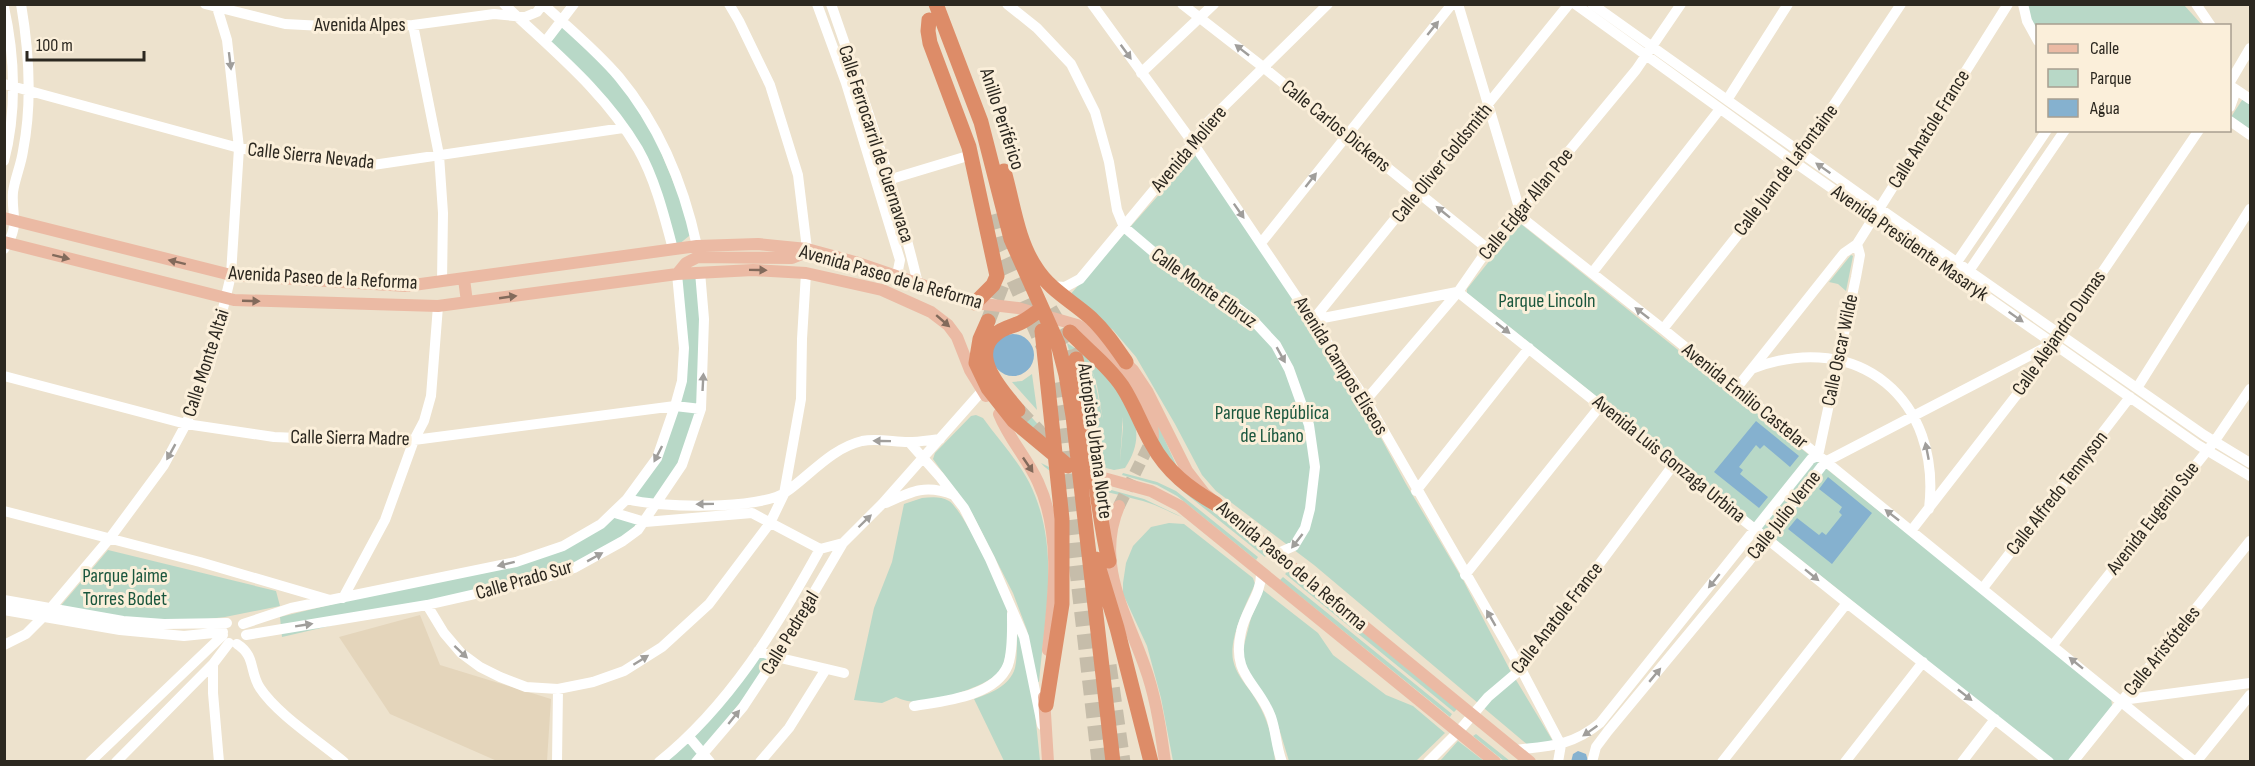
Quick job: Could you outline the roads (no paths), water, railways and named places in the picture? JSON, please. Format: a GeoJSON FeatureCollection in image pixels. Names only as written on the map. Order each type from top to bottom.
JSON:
{"type":"FeatureCollection","features":[{"type":"Feature","properties":{"kind":"highway","name":"Anillo Periférico"},"geometry":{"type":"LineString","coordinates":[[940,4],[989,136],[1020,249]]}},
{"type":"Feature","properties":{"kind":"highway"},"geometry":{"type":"LineString","coordinates":[[940,4],[992,130],[1028,254],[1050,286],[1099,326],[1124,366]]}},
{"type":"Feature","properties":{"kind":"highway","name":"Autopista Urbana Norte"},"geometry":{"type":"LineString","coordinates":[[940,4],[981,122],[1011,239],[1058,344],[1071,400],[1113,762]]}},
{"type":"Feature","properties":{"kind":"highway","name":"Anillo Periférico"},"geometry":{"type":"LineString","coordinates":[[927,10],[962,104],[983,181]]}},
{"type":"Feature","properties":{"kind":"highway"},"geometry":{"type":"LineString","coordinates":[[927,10],[930,43],[971,155],[997,276],[993,285],[975,303]]}},
{"type":"Feature","properties":{"kind":"highway","name":"Autopista Urbana Norte"},"geometry":{"type":"LineString","coordinates":[[927,10],[975,132],[1000,234],[1042,331],[1056,372],[1068,446],[1104,762]]}},
{"type":"Feature","properties":{"kind":"highway"},"geometry":{"type":"LineString","coordinates":[[1000,234],[1005,268],[1002,285]]}},
{"type":"Feature","properties":{"kind":"highway"},"geometry":{"type":"LineString","coordinates":[[1018,410],[993,376],[985,356],[987,345],[994,334],[1018,324],[1037,312]]}},
{"type":"Feature","properties":{"kind":"highway"},"geometry":{"type":"LineString","coordinates":[[989,314],[980,339],[976,363],[988,394],[1023,429],[1068,466]]}},
{"type":"Feature","properties":{"kind":"highway"},"geometry":{"type":"LineString","coordinates":[[1042,331],[1062,519],[1062,604],[1046,705]]}},
{"type":"Feature","properties":{"kind":"highway"},"geometry":{"type":"LineString","coordinates":[[1070,332],[1114,375],[1128,396],[1155,451],[1216,504]]}},
{"type":"Feature","properties":{"kind":"highway"},"geometry":{"type":"LineString","coordinates":[[1038,355],[1053,493],[1061,541]]}},
{"type":"Feature","properties":{"kind":"highway"},"geometry":{"type":"LineString","coordinates":[[1076,359],[1088,416],[1100,524],[1109,561]]}},
{"type":"Feature","properties":{"kind":"highway"},"geometry":{"type":"LineString","coordinates":[[1087,537],[1103,579],[1151,762]]}},
{"type":"Feature","properties":{"kind":"highway"},"geometry":{"type":"LineString","coordinates":[[1113,584],[1113,596],[1136,689],[1135,703]]}},
{"type":"Feature","properties":{"kind":"highway"},"geometry":{"type":"LineString","coordinates":[[1121,643],[1130,661]]}},
{"type":"Feature","properties":{"kind":"main road","name":"Avenida Paseo de la Reforma"},"geometry":{"type":"LineString","coordinates":[[10,219],[231,275],[406,286],[673,249],[792,258],[807,249],[975,303],[989,314],[1018,308],[1037,312],[1088,330],[1147,391],[1185,477]]}},
{"type":"Feature","properties":{"kind":"main road","name":"Avenida Paseo de la Reforma"},"geometry":{"type":"LineString","coordinates":[[6,244],[227,299],[438,306],[677,274],[753,270],[806,273],[882,290],[931,312],[948,325],[957,337],[970,370],[988,394],[999,414],[1018,435],[1043,454],[1068,466],[1151,491],[1188,512],[1495,762]]}},
{"type":"Feature","properties":{"kind":"main road","name":"Calle Prado Sur"},"geometry":{"type":"LineString","coordinates":[[673,249],[677,274]]}},
{"type":"Feature","properties":{"kind":"main road","name":"Calle Prado Sur"},"geometry":{"type":"LineString","coordinates":[[697,251],[700,272]]}},
{"type":"Feature","properties":{"kind":"main road"},"geometry":{"type":"LineString","coordinates":[[677,274],[697,251]]}},
{"type":"Feature","properties":{"kind":"main road"},"geometry":{"type":"LineString","coordinates":[[464,279],[467,302]]}},
{"type":"Feature","properties":{"kind":"main road"},"geometry":{"type":"LineString","coordinates":[[421,306],[422,284]]}},
{"type":"Feature","properties":{"kind":"main road"},"geometry":{"type":"LineString","coordinates":[[1054,318],[1070,332],[1124,366],[1148,413],[1153,437]]}},
{"type":"Feature","properties":{"kind":"main road"},"geometry":{"type":"LineString","coordinates":[[999,414],[1008,435],[1037,478],[1050,520],[1054,583],[1043,690],[1046,705],[1048,762]]}},
{"type":"Feature","properties":{"kind":"main road","name":"Avenida Paseo de la Reforma"},"geometry":{"type":"LineString","coordinates":[[1216,504],[1530,762]]}},
{"type":"Feature","properties":{"kind":"main road"},"geometry":{"type":"LineString","coordinates":[[1119,506],[1112,525],[1109,561],[1113,584],[1152,691],[1165,762]]}},
{"type":"Feature","properties":{"kind":"main road"},"geometry":{"type":"LineString","coordinates":[[1271,580],[1274,568],[1287,563]]}},
{"type":"Feature","properties":{"kind":"street"},"geometry":{"type":"LineString","coordinates":[[6,244],[13,193],[23,151],[28,91],[21,4]]}},
{"type":"Feature","properties":{"kind":"street","name":"Avenida Alpes"},"geometry":{"type":"LineString","coordinates":[[205,4],[285,24],[342,27],[412,25],[494,14],[517,16]]}},
{"type":"Feature","properties":{"kind":"street"},"geometry":{"type":"LineString","coordinates":[[504,4],[597,92],[623,128],[638,150],[656,189],[673,249]]}},
{"type":"Feature","properties":{"kind":"street"},"geometry":{"type":"LineString","coordinates":[[517,16],[531,15],[543,4],[618,77],[643,110],[678,180],[697,251]]}},
{"type":"Feature","properties":{"kind":"street"},"geometry":{"type":"LineString","coordinates":[[545,42],[574,4]]}},
{"type":"Feature","properties":{"kind":"street"},"geometry":{"type":"LineString","coordinates":[[729,4],[770,85],[798,175],[807,249]]}},
{"type":"Feature","properties":{"kind":"street","name":"Calle Ferrocarril de Cuernavaca"},"geometry":{"type":"LineString","coordinates":[[817,4],[846,83],[900,261],[898,270],[893,275]]}},
{"type":"Feature","properties":{"kind":"street","name":"Calle Ferrocarril de Cuernavaca"},"geometry":{"type":"LineString","coordinates":[[831,4],[872,126],[909,246],[918,284]]}},
{"type":"Feature","properties":{"kind":"street"},"geometry":{"type":"LineString","coordinates":[[1007,4],[1037,28],[1071,64],[1095,112],[1109,162],[1117,210],[1124,227]]}},
{"type":"Feature","properties":{"kind":"street","name":"Avenida Campos Elíseos"},"geometry":{"type":"LineString","coordinates":[[1092,4],[1193,143],[1366,400],[1416,491],[1521,669],[1562,745]]}},
{"type":"Feature","properties":{"kind":"street","name":"Calle Carlos Dickens"},"geometry":{"type":"LineString","coordinates":[[1182,4],[1488,249]]}},
{"type":"Feature","properties":{"kind":"street"},"geometry":{"type":"LineString","coordinates":[[1141,73],[1214,4]]}},
{"type":"Feature","properties":{"kind":"street","name":"Avenida Moliere"},"geometry":{"type":"LineString","coordinates":[[1050,286],[1065,287],[1076,282],[1124,227],[1207,123],[1328,4]]}},
{"type":"Feature","properties":{"kind":"street"},"geometry":{"type":"LineString","coordinates":[[1262,243],[1452,4]]}},
{"type":"Feature","properties":{"kind":"street","name":"Avenida Emilio Castelar"},"geometry":{"type":"LineString","coordinates":[[1458,4],[1520,212],[1526,221],[2122,700],[2195,762]]}},
{"type":"Feature","properties":{"kind":"street","name":"Calle Oliver Goldsmith"},"geometry":{"type":"LineString","coordinates":[[1313,321],[1569,4]]}},
{"type":"Feature","properties":{"kind":"street","name":"Avenida Presidente Masaryk"},"geometry":{"type":"LineString","coordinates":[[1575,4],[1650,52],[1723,105],[1795,163],[1957,262],[2053,342]]}},
{"type":"Feature","properties":{"kind":"street","name":"Avenida Presidente Masaryk"},"geometry":{"type":"LineString","coordinates":[[1592,4],[1650,52]]}},
{"type":"Feature","properties":{"kind":"street","name":"Calle Edgar Allan Poe"},"geometry":{"type":"LineString","coordinates":[[1366,400],[1458,292],[1488,249],[1650,52],[1681,4]]}},
{"type":"Feature","properties":{"kind":"street"},"geometry":{"type":"LineString","coordinates":[[1592,273],[1723,105],[1788,4]]}},
{"type":"Feature","properties":{"kind":"street","name":"Calle Juan de Lafontaine"},"geometry":{"type":"LineString","coordinates":[[1663,329],[1802,154],[1901,4]]}},
{"type":"Feature","properties":{"kind":"street","name":"Calle Anatole France"},"geometry":{"type":"LineString","coordinates":[[1735,390],[1844,253],[1857,244],[2008,4]]}},
{"type":"Feature","properties":{"kind":"street"},"geometry":{"type":"LineString","coordinates":[[2023,4],[2027,21],[2036,39]]}},
{"type":"Feature","properties":{"kind":"street"},"geometry":{"type":"LineString","coordinates":[[2196,4],[2210,24]]}},
{"type":"Feature","properties":{"kind":"street","name":"Calle Monte Altai"},"geometry":{"type":"LineString","coordinates":[[4,645],[26,634],[47,612],[110,538],[164,465],[186,424],[209,367],[231,275],[239,148],[227,40],[217,6]]}},
{"type":"Feature","properties":{"kind":"street"},"geometry":{"type":"LineString","coordinates":[[4,7],[8,23],[12,116],[4,161]]}},
{"type":"Feature","properties":{"kind":"street"},"geometry":{"type":"LineString","coordinates":[[412,25],[439,155],[444,213],[442,282]]}},
{"type":"Feature","properties":{"kind":"street"},"geometry":{"type":"LineString","coordinates":[[2231,83],[2250,48]]}},
{"type":"Feature","properties":{"kind":"street","name":"Calle Sierra Nevada"},"geometry":{"type":"LineString","coordinates":[[9,86],[239,148],[299,158],[373,165],[623,128]]}},
{"type":"Feature","properties":{"kind":"street"},"geometry":{"type":"LineString","coordinates":[[2231,86],[2250,99]]}},
{"type":"Feature","properties":{"kind":"street"},"geometry":{"type":"LineString","coordinates":[[2231,88],[2234,96],[2231,103]]}},
{"type":"Feature","properties":{"kind":"street","name":"Avenida Presidente Masaryk"},"geometry":{"type":"LineString","coordinates":[[1723,105],[1802,154],[1877,213],[2053,342],[2134,393],[2250,476]]}},
{"type":"Feature","properties":{"kind":"street"},"geometry":{"type":"LineString","coordinates":[[2231,122],[2250,135]]}},
{"type":"Feature","properties":{"kind":"street"},"geometry":{"type":"LineString","coordinates":[[860,130],[872,126]]}},
{"type":"Feature","properties":{"kind":"street"},"geometry":{"type":"LineString","coordinates":[[1957,262],[2046,132]]}},
{"type":"Feature","properties":{"kind":"street"},"geometry":{"type":"LineString","coordinates":[[1969,271],[2064,132]]}},
{"type":"Feature","properties":{"kind":"street","name":"Calle Alejandro Dumas"},"geometry":{"type":"LineString","coordinates":[[1911,531],[2029,379],[2198,132]]}},
{"type":"Feature","properties":{"kind":"street"},"geometry":{"type":"LineString","coordinates":[[888,180],[971,155]]}},
{"type":"Feature","properties":{"kind":"street","name":"Calle Alfredo Tennyson"},"geometry":{"type":"LineString","coordinates":[[1983,588],[2134,393],[2250,209]]}},
{"type":"Feature","properties":{"kind":"street","name":"Calle Monte Elbruz"},"geometry":{"type":"LineString","coordinates":[[1124,227],[1177,272],[1235,306],[1252,320],[1276,345],[1289,369],[1309,425],[1315,467],[1310,509],[1302,536],[1290,549],[1276,554]]}},
{"type":"Feature","properties":{"kind":"street","name":"Calle Oscar Wilde"},"geometry":{"type":"LineString","coordinates":[[1821,459],[1837,361],[1860,255],[1857,244]]}},
{"type":"Feature","properties":{"kind":"street","name":"Calle Prado Sur"},"geometry":{"type":"LineString","coordinates":[[244,629],[428,605],[560,574],[623,541],[638,530],[682,465],[701,409],[704,319],[700,272]]}},
{"type":"Feature","properties":{"kind":"street"},"geometry":{"type":"LineString","coordinates":[[428,605],[444,633],[461,653],[480,667],[526,687],[558,689],[593,682],[624,671],[662,647],[710,604],[770,523],[784,494],[801,399],[806,273]]}},
{"type":"Feature","properties":{"kind":"street","name":"Calle Prado Sur"},"geometry":{"type":"LineString","coordinates":[[244,629],[291,608],[488,568],[545,554],[594,528],[615,513],[657,458],[682,381],[684,348],[677,274]]}},
{"type":"Feature","properties":{"kind":"street"},"geometry":{"type":"LineString","coordinates":[[1313,321],[1458,292]]}},
{"type":"Feature","properties":{"kind":"street","name":"Avenida Luis Gonzaga Urbina"},"geometry":{"type":"LineString","coordinates":[[1458,292],[2049,762]]}},
{"type":"Feature","properties":{"kind":"street"},"geometry":{"type":"LineString","coordinates":[[1423,299],[1437,316]]}},
{"type":"Feature","properties":{"kind":"street"},"geometry":{"type":"LineString","coordinates":[[4,511],[110,538],[279,586],[338,599],[385,520],[414,440],[424,421],[431,396],[438,306]]}},
{"type":"Feature","properties":{"kind":"street","name":"Calle Julio Verne"},"geometry":{"type":"LineString","coordinates":[[1515,750],[1562,745],[1586,734],[1600,723],[1811,459],[1821,459],[1914,416],[2053,342]]}},
{"type":"Feature","properties":{"kind":"street"},"geometry":{"type":"LineString","coordinates":[[1416,491],[1529,348]]}},
{"type":"Feature","properties":{"kind":"street"},"geometry":{"type":"LineString","coordinates":[[1752,369],[1776,360],[1800,357],[1827,358],[1861,367],[1882,379],[1902,398],[1914,416],[1925,441],[1930,466],[1929,509]]}},
{"type":"Feature","properties":{"kind":"street","name":"Calle Sierra Madre"},"geometry":{"type":"LineString","coordinates":[[4,376],[186,424],[274,437],[414,440],[675,406],[701,409]]}},
{"type":"Feature","properties":{"kind":"street","name":"Avenida Eugenio Sue"},"geometry":{"type":"LineString","coordinates":[[2053,645],[2210,447],[2250,389]]}},
{"type":"Feature","properties":{"kind":"street","name":"Calle Pedregal"},"geometry":{"type":"LineString","coordinates":[[703,759],[776,657],[843,543],[882,504],[940,439],[988,394]]}},
{"type":"Feature","properties":{"kind":"street"},"geometry":{"type":"LineString","coordinates":[[1465,575],[1601,405]]}},
{"type":"Feature","properties":{"kind":"street"},"geometry":{"type":"LineString","coordinates":[[615,513],[645,522],[751,508],[784,494],[836,452],[862,441],[909,442],[940,439]]}},
{"type":"Feature","properties":{"kind":"street"},"geometry":{"type":"LineString","coordinates":[[909,442],[954,495],[973,524],[1024,637],[1036,701],[1046,736]]}},
{"type":"Feature","properties":{"kind":"street","name":"Avenida Presidente Masaryk"},"geometry":{"type":"LineString","coordinates":[[2210,447],[2250,463]]}},
{"type":"Feature","properties":{"kind":"street","name":"Calle Julio Verne"},"geometry":{"type":"LineString","coordinates":[[1595,759],[1608,731],[1749,561],[1821,459]]}},
{"type":"Feature","properties":{"kind":"street","name":"Calle Anatole France"},"geometry":{"type":"LineString","coordinates":[[1428,762],[1488,697],[1521,669],[1674,464]]}},
{"type":"Feature","properties":{"kind":"street","name":"Calle Pedregal"},"geometry":{"type":"LineString","coordinates":[[882,504],[914,491],[930,488],[954,495]]}},
{"type":"Feature","properties":{"kind":"street"},"geometry":{"type":"LineString","coordinates":[[627,499],[656,505],[751,508],[770,523],[820,549],[843,543]]}},
{"type":"Feature","properties":{"kind":"street","name":"Calle Aristóteles"},"geometry":{"type":"LineString","coordinates":[[2073,762],[2250,541]]}},
{"type":"Feature","properties":{"kind":"street","name":"Calle Pedregal"},"geometry":{"type":"LineString","coordinates":[[659,762],[689,738],[727,695],[758,651],[820,549]]}},
{"type":"Feature","properties":{"kind":"street"},"geometry":{"type":"LineString","coordinates":[[1737,552],[1745,552],[1749,561]]}},
{"type":"Feature","properties":{"kind":"street"},"geometry":{"type":"LineString","coordinates":[[1261,572],[1260,589],[1243,623],[1238,652],[1243,671],[1270,714],[1282,761]]}},
{"type":"Feature","properties":{"kind":"street"},"geometry":{"type":"LineString","coordinates":[[279,586],[288,596],[291,608]]}},
{"type":"Feature","properties":{"kind":"street"},"geometry":{"type":"LineString","coordinates":[[4,600],[47,612]]}},
{"type":"Feature","properties":{"kind":"street"},"geometry":{"type":"LineString","coordinates":[[1722,762],[1847,603]]}},
{"type":"Feature","properties":{"kind":"street"},"geometry":{"type":"LineString","coordinates":[[914,706],[980,691],[996,680],[1008,664],[1012,635],[1012,608]]}},
{"type":"Feature","properties":{"kind":"street"},"geometry":{"type":"LineString","coordinates":[[4,610],[144,622],[228,635],[243,641],[244,629],[237,621],[228,635],[213,664],[116,762]]}},
{"type":"Feature","properties":{"kind":"street"},"geometry":{"type":"LineString","coordinates":[[90,762],[228,635]]}},
{"type":"Feature","properties":{"kind":"street"},"geometry":{"type":"LineString","coordinates":[[228,635],[250,656],[258,685],[270,701],[344,762]]}},
{"type":"Feature","properties":{"kind":"street"},"geometry":{"type":"LineString","coordinates":[[758,651],[844,672]]}},
{"type":"Feature","properties":{"kind":"street"},"geometry":{"type":"LineString","coordinates":[[1845,762],[1923,662]]}},
{"type":"Feature","properties":{"kind":"street"},"geometry":{"type":"LineString","coordinates":[[213,664],[219,762]]}},
{"type":"Feature","properties":{"kind":"street"},"geometry":{"type":"LineString","coordinates":[[760,762],[789,728],[826,669]]}},
{"type":"Feature","properties":{"kind":"street"},"geometry":{"type":"LineString","coordinates":[[2122,700],[2250,684]]}},
{"type":"Feature","properties":{"kind":"street"},"geometry":{"type":"LineString","coordinates":[[557,762],[558,689]]}},
{"type":"Feature","properties":{"kind":"street"},"geometry":{"type":"LineString","coordinates":[[2195,762],[2250,696]]}},
{"type":"Feature","properties":{"kind":"street"},"geometry":{"type":"LineString","coordinates":[[1962,762],[1995,719]]}},
{"type":"Feature","properties":{"kind":"street"},"geometry":{"type":"LineString","coordinates":[[689,738],[703,759]]}},
{"type":"Feature","properties":{"kind":"street"},"geometry":{"type":"LineString","coordinates":[[1558,762],[1562,745]]}},
{"type":"Feature","properties":{"kind":"water"},"geometry":{"type":"Polygon","coordinates":[[[1013,334],[1028,340],[1034,355],[1028,370],[1013,376],[998,370],[992,355],[998,340],[1013,334]]]}},
{"type":"Feature","properties":{"kind":"water"},"geometry":{"type":"Polygon","coordinates":[[[1756,421],[1799,456],[1790,467],[1764,445],[1760,449],[1756,445],[1739,467],[1743,470],[1740,474],[1768,497],[1759,508],[1714,472],[1756,421]]]}},
{"type":"Feature","properties":{"kind":"water"},"geometry":{"type":"Polygon","coordinates":[[[1828,477],[1872,513],[1832,564],[1788,529],[1797,518],[1819,535],[1822,532],[1826,535],[1842,515],[1839,512],[1842,507],[1819,489],[1828,477]]]}},
{"type":"Feature","properties":{"kind":"water"},"geometry":{"type":"Polygon","coordinates":[[[1578,751],[1586,754],[1588,761],[1571,762],[1573,754],[1578,751]]]}},
{"type":"Feature","properties":{"kind":"tunnel"},"geometry":{"type":"LineString","coordinates":[[991,215],[1000,249],[1043,346]]}},
{"type":"Feature","properties":{"kind":"tunnel"},"geometry":{"type":"LineString","coordinates":[[988,321],[1002,285]]}},
{"type":"Feature","properties":{"kind":"tunnel"},"geometry":{"type":"LineString","coordinates":[[1050,309],[1074,349],[1076,359]]}},
{"type":"Feature","properties":{"kind":"tunnel"},"geometry":{"type":"LineString","coordinates":[[1054,383],[1099,762]]}},
{"type":"Feature","properties":{"kind":"tunnel"},"geometry":{"type":"LineString","coordinates":[[1018,410],[1038,431],[1047,448]]}},
{"type":"Feature","properties":{"kind":"tunnel"},"geometry":{"type":"LineString","coordinates":[[1119,506],[1153,437]]}},
{"type":"Feature","properties":{"kind":"tunnel"},"geometry":{"type":"LineString","coordinates":[[1109,665],[1123,762]]}},
{"type":"Feature","properties":{"kind":"park label","name":"Parque Lincoln"},"geometry":{"type":"Point","coordinates":[1547,301]}},
{"type":"Feature","properties":{"kind":"park label","name":"Parque República de Líbano"},"geometry":{"type":"Point","coordinates":[1272,424]}},
{"type":"Feature","properties":{"kind":"park label","name":"Parque Jaime Torres Bodet"},"geometry":{"type":"Point","coordinates":[125,588]}}]}
